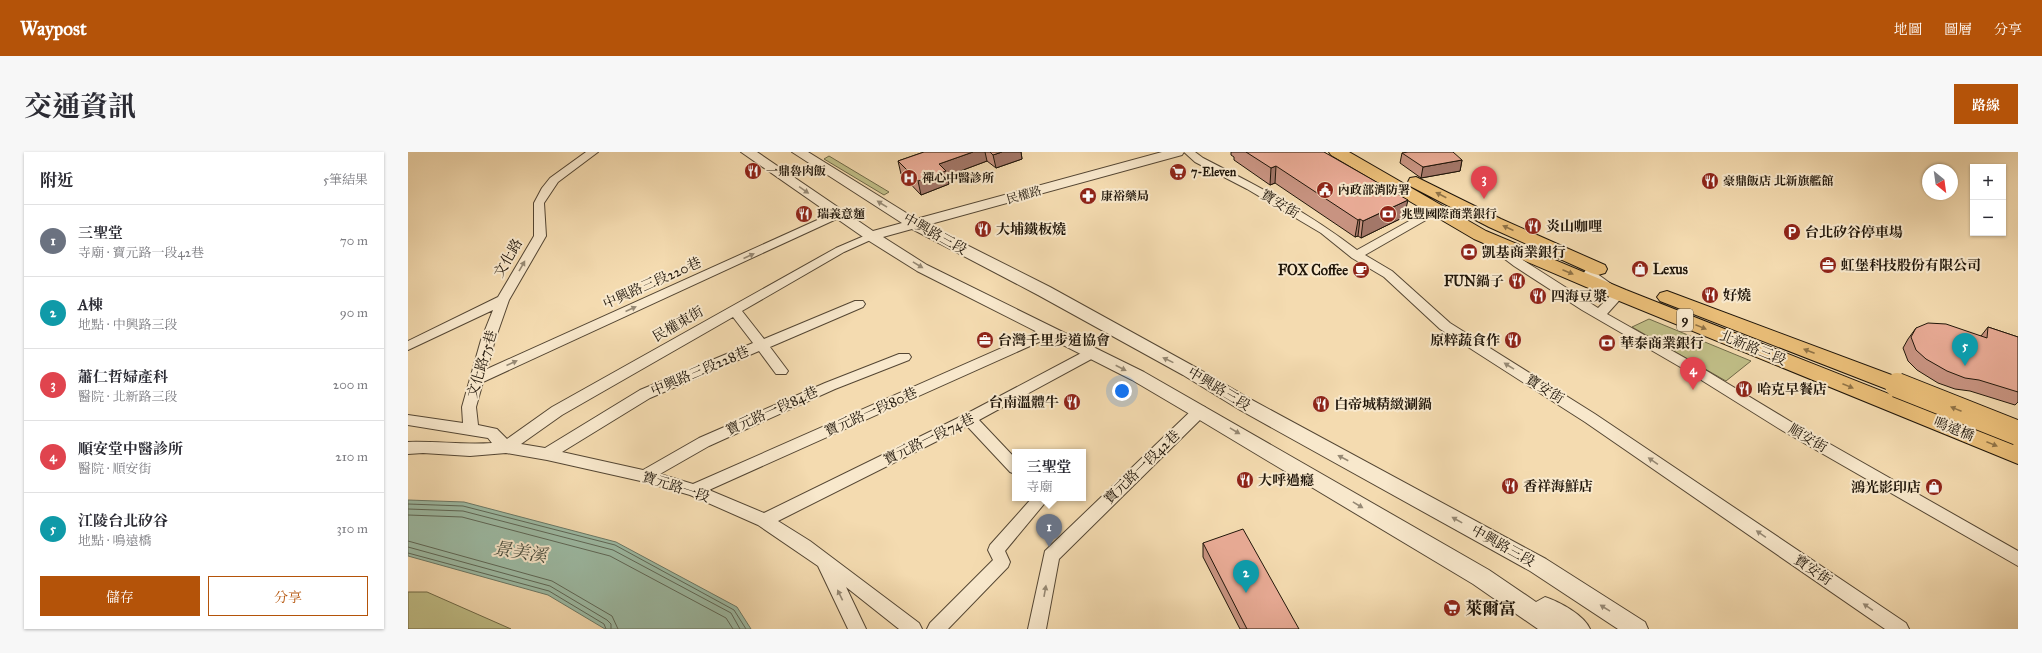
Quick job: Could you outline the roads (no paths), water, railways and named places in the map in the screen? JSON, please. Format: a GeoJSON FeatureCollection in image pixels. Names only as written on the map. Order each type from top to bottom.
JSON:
{"type":"FeatureCollection","features":[{"type":"Feature","properties":{"kind":"main road","name":"北新路三段"},"geometry":{"type":"LineString","coordinates":[[1337,152],[1480,235],[1619,294],[1894,394]]}},
{"type":"Feature","properties":{"kind":"main road","name":"北新路三段"},"geometry":{"type":"LineString","coordinates":[[1359,152],[1496,223],[1594,268],[1894,394]]}},
{"type":"Feature","properties":{"kind":"main road","name":"鳴遠橋"},"geometry":{"type":"LineString","coordinates":[[1894,394],[2018,433]]}},
{"type":"Feature","properties":{"kind":"main road","name":"鳴遠橋"},"geometry":{"type":"LineString","coordinates":[[1894,394],[2018,455]]}},
{"type":"Feature","properties":{"kind":"street","name":"文化路"},"geometry":{"type":"LineString","coordinates":[[408,346],[503,300],[540,236],[539,203],[547,188],[554,180],[593,152]]}},
{"type":"Feature","properties":{"kind":"street","name":"中興路三段"},"geometry":{"type":"LineString","coordinates":[[748,152],[922,268],[1092,353],[1200,411],[1481,577],[1557,629]]}},
{"type":"Feature","properties":{"kind":"street","name":"中興路三段"},"geometry":{"type":"LineString","coordinates":[[799,152],[915,225],[1044,291],[1189,370],[1246,405],[1538,565],[1637,629]]}},
{"type":"Feature","properties":{"kind":"street","name":"民權路"},"geometry":{"type":"LineString","coordinates":[[872,236],[1177,152]]}},
{"type":"Feature","properties":{"kind":"street","name":"寶安街"},"geometry":{"type":"LineString","coordinates":[[1189,152],[1199,160],[1251,187],[1326,231],[1356,254],[1388,274],[1445,326],[1590,418],[1900,629]]}},
{"type":"Feature","properties":{"kind":"street","name":"中興路三段220巷"},"geometry":{"type":"LineString","coordinates":[[477,379],[839,214]]}},
{"type":"Feature","properties":{"kind":"street"},"geometry":{"type":"LineString","coordinates":[[1356,254],[1422,218]]}},
{"type":"Feature","properties":{"kind":"street","name":"順安街"},"geometry":{"type":"LineString","coordinates":[[1480,235],[1518,263],[1788,427],[2018,558]]}},
{"type":"Feature","properties":{"kind":"street","name":"民權東街"},"geometry":{"type":"LineString","coordinates":[[506,448],[557,411],[840,250],[872,236]]}},
{"type":"Feature","properties":{"kind":"street"},"geometry":{"type":"LineString","coordinates":[[1594,268],[1589,274],[1619,294],[1600,314]]}},
{"type":"Feature","properties":{"kind":"street","name":"文化路75巷"},"geometry":{"type":"LineString","coordinates":[[471,430],[468,407],[503,300]]}},
{"type":"Feature","properties":{"kind":"street","name":"中興路三段228巷"},"geometry":{"type":"LineString","coordinates":[[548,454],[645,394],[859,304]]}},
{"type":"Feature","properties":{"kind":"street"},"geometry":{"type":"LineString","coordinates":[[732,312],[738,314],[781,371]]}},
{"type":"Feature","properties":{"kind":"street","name":"寶元路一段80巷"},"geometry":{"type":"LineString","coordinates":[[694,490],[1034,339],[1047,330]]}},
{"type":"Feature","properties":{"kind":"street","name":"寶元路一段74巷"},"geometry":{"type":"LineString","coordinates":[[764,520],[969,420],[1092,353]]}},
{"type":"Feature","properties":{"kind":"street","name":"寶元路一段84巷"},"geometry":{"type":"LineString","coordinates":[[645,476],[704,442],[830,386],[904,357]]}},
{"type":"Feature","properties":{"kind":"street","name":"寶元路一段42巷"},"geometry":{"type":"LineString","coordinates":[[1038,629],[1051,556],[1200,411]]}},
{"type":"Feature","properties":{"kind":"street"},"geometry":{"type":"LineString","coordinates":[[408,420],[492,434],[506,448]]}},
{"type":"Feature","properties":{"kind":"street"},"geometry":{"type":"LineString","coordinates":[[969,420],[1012,465]]}},
{"type":"Feature","properties":{"kind":"street","name":"寶元路一段"},"geometry":{"type":"LineString","coordinates":[[408,448],[423,447],[470,450],[506,448],[548,454],[645,476],[694,490],[764,520],[804,546],[913,629]]}},
{"type":"Feature","properties":{"kind":"street"},"geometry":{"type":"LineString","coordinates":[[936,629],[1002,562],[996,550],[1038,501]]}},
{"type":"Feature","properties":{"kind":"street"},"geometry":{"type":"LineString","coordinates":[[823,560],[857,629]]}},
{"type":"Feature","properties":{"kind":"street"},"geometry":{"type":"LineString","coordinates":[[1519,603],[1534,603],[1549,609],[1579,629]]}},
{"type":"Feature","properties":{"kind":"water","name":"景美溪"},"geometry":{"type":"Polygon","coordinates":[[[408,500],[464,502],[616,542],[737,607],[751,629],[605,629],[548,595],[408,556],[408,500]]]}},
{"type":"Feature","properties":{"kind":"place","name":"一鼎魯肉飯"},"geometry":{"type":"Point","coordinates":[753,171]}},
{"type":"Feature","properties":{"kind":"place","name":"7-Eleven"},"geometry":{"type":"Point","coordinates":[1178,172]}},
{"type":"Feature","properties":{"kind":"place","name":"禪心中醫診所"},"geometry":{"type":"Point","coordinates":[909,178]}},
{"type":"Feature","properties":{"kind":"place","name":"豪鼎飯店 北新旗艦館"},"geometry":{"type":"Point","coordinates":[1710,181]}},
{"type":"Feature","properties":{"kind":"place","name":"內政部消防署"},"geometry":{"type":"Point","coordinates":[1325,190]}},
{"type":"Feature","properties":{"kind":"place","name":"康裕藥局"},"geometry":{"type":"Point","coordinates":[1088,196]}},
{"type":"Feature","properties":{"kind":"place","name":"蕭仁哲婦產科"},"geometry":{"type":"Point","coordinates":[1484,199]}},
{"type":"Feature","properties":{"kind":"place","name":"瑞義意麵"},"geometry":{"type":"Point","coordinates":[804,214]}},
{"type":"Feature","properties":{"kind":"place","name":"兆豐國際商業銀行"},"geometry":{"type":"Point","coordinates":[1388,214]}},
{"type":"Feature","properties":{"kind":"place","name":"炎山咖哩"},"geometry":{"type":"Point","coordinates":[1533,226]}},
{"type":"Feature","properties":{"kind":"place","name":"大埔鐵板燒"},"geometry":{"type":"Point","coordinates":[983,229]}},
{"type":"Feature","properties":{"kind":"place","name":"台北矽谷停車場"},"geometry":{"type":"Point","coordinates":[1792,232]}},
{"type":"Feature","properties":{"kind":"place","name":"凱基商業銀行"},"geometry":{"type":"Point","coordinates":[1469,252]}},
{"type":"Feature","properties":{"kind":"place","name":"虹堡科技股份有限公司"},"geometry":{"type":"Point","coordinates":[1828,265]}},
{"type":"Feature","properties":{"kind":"place","name":"Lexus"},"geometry":{"type":"Point","coordinates":[1640,269]}},
{"type":"Feature","properties":{"kind":"place","name":"FOX Coffee"},"geometry":{"type":"Point","coordinates":[1361,270]}},
{"type":"Feature","properties":{"kind":"place","name":"FUN鍋子"},"geometry":{"type":"Point","coordinates":[1517,281]}},
{"type":"Feature","properties":{"kind":"place","name":"好燒"},"geometry":{"type":"Point","coordinates":[1710,295]}},
{"type":"Feature","properties":{"kind":"place","name":"四海豆漿"},"geometry":{"type":"Point","coordinates":[1538,296]}},
{"type":"Feature","properties":{"kind":"place","name":"台灣千里步道協會"},"geometry":{"type":"Point","coordinates":[985,340]}},
{"type":"Feature","properties":{"kind":"place","name":"原粹蔬食作"},"geometry":{"type":"Point","coordinates":[1513,340]}},
{"type":"Feature","properties":{"kind":"place","name":"華泰商業銀行"},"geometry":{"type":"Point","coordinates":[1607,343]}},
{"type":"Feature","properties":{"kind":"place","name":"江陵台北矽谷"},"geometry":{"type":"Point","coordinates":[1965,366]}},
{"type":"Feature","properties":{"kind":"place","name":"哈克早餐店"},"geometry":{"type":"Point","coordinates":[1744,389]}},
{"type":"Feature","properties":{"kind":"place","name":"順安堂中醫診所"},"geometry":{"type":"Point","coordinates":[1693,390]}},
{"type":"Feature","properties":{"kind":"place","name":"台南溫體牛"},"geometry":{"type":"Point","coordinates":[1072,402]}},
{"type":"Feature","properties":{"kind":"place","name":"白帝城精緻涮鍋"},"geometry":{"type":"Point","coordinates":[1321,404]}},
{"type":"Feature","properties":{"kind":"place","name":"大呼過癮"},"geometry":{"type":"Point","coordinates":[1245,480]}},
{"type":"Feature","properties":{"kind":"place","name":"香祥海鮮店"},"geometry":{"type":"Point","coordinates":[1510,486]}},
{"type":"Feature","properties":{"kind":"place","name":"鴻光影印店"},"geometry":{"type":"Point","coordinates":[1934,487]}},
{"type":"Feature","properties":{"kind":"place","name":"三聖堂"},"geometry":{"type":"Point","coordinates":[1049,547]}},
{"type":"Feature","properties":{"kind":"place","name":"A棟"},"geometry":{"type":"Point","coordinates":[1246,593]}},
{"type":"Feature","properties":{"kind":"place","name":"萊爾富"},"geometry":{"type":"Point","coordinates":[1452,608]}}]}
